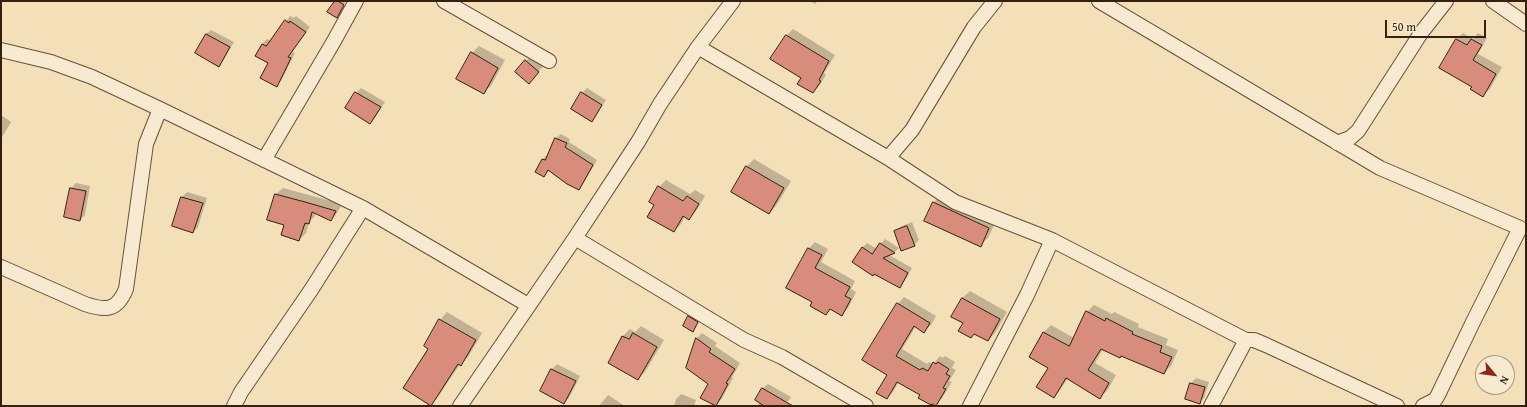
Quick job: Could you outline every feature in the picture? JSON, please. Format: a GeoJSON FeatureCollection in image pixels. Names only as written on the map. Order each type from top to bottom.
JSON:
{"type":"FeatureCollection","features":[{"type":"Feature","properties":{"kind":"street"},"geometry":{"type":"LineString","coordinates":[[264,160],[356,1]]}},
{"type":"Feature","properties":{"kind":"street"},"geometry":{"type":"LineString","coordinates":[[444,1],[549,61]]}},
{"type":"Feature","properties":{"kind":"street"},"geometry":{"type":"LineString","coordinates":[[460,406],[575,238],[698,47],[733,1]]}},
{"type":"Feature","properties":{"kind":"street"},"geometry":{"type":"LineString","coordinates":[[888,158],[912,130],[974,27],[995,1]]}},
{"type":"Feature","properties":{"kind":"street"},"geometry":{"type":"LineString","coordinates":[[1099,1],[1380,168],[1520,228],[1438,395],[1435,400],[1423,406]]}},
{"type":"Feature","properties":{"kind":"street"},"geometry":{"type":"LineString","coordinates":[[1337,143],[1350,138],[1358,131],[1421,33],[1446,1]]}},
{"type":"Feature","properties":{"kind":"street"},"geometry":{"type":"LineString","coordinates":[[1493,1],[1526,24]]}},
{"type":"Feature","properties":{"kind":"street"},"geometry":{"type":"LineString","coordinates":[[698,47],[888,158],[955,202],[1052,240],[1246,340],[1254,340],[1266,344],[1396,406]]}},
{"type":"Feature","properties":{"kind":"street"},"geometry":{"type":"LineString","coordinates":[[1,50],[52,62],[92,77],[160,109],[363,208],[528,305]]}},
{"type":"Feature","properties":{"kind":"street"},"geometry":{"type":"LineString","coordinates":[[1,267],[92,306],[108,308],[117,305],[126,289],[146,144],[160,109]]}},
{"type":"Feature","properties":{"kind":"street"},"geometry":{"type":"LineString","coordinates":[[234,406],[363,208]]}},
{"type":"Feature","properties":{"kind":"street"},"geometry":{"type":"LineString","coordinates":[[575,238],[744,340],[782,357],[866,406]]}},
{"type":"Feature","properties":{"kind":"street"},"geometry":{"type":"LineString","coordinates":[[970,406],[1027,296],[1052,240]]}},
{"type":"Feature","properties":{"kind":"street"},"geometry":{"type":"LineString","coordinates":[[1212,406],[1246,340]]}},
{"type":"Feature","properties":{"kind":"building"},"geometry":{"type":"Polygon","coordinates":[[[335,1],[338,1],[344,5],[337,18],[327,12],[335,1]]]}},
{"type":"Feature","properties":{"kind":"building"},"geometry":{"type":"Polygon","coordinates":[[[285,20],[289,23],[290,21],[306,32],[288,57],[291,58],[277,87],[260,78],[268,63],[255,56],[262,44],[266,46],[285,20]]]}},
{"type":"Feature","properties":{"kind":"building"},"geometry":{"type":"Polygon","coordinates":[[[206,34],[230,47],[219,67],[195,53],[206,34]]]}},
{"type":"Feature","properties":{"kind":"building"},"geometry":{"type":"Polygon","coordinates":[[[786,35],[829,61],[819,80],[821,81],[813,93],[797,84],[801,78],[770,59],[786,35]]]}},
{"type":"Feature","properties":{"kind":"building"},"geometry":{"type":"Polygon","coordinates":[[[1456,39],[1467,45],[1471,39],[1482,45],[1473,60],[1496,74],[1483,97],[1470,89],[1472,87],[1439,68],[1456,39]]]}},
{"type":"Feature","properties":{"kind":"building"},"geometry":{"type":"Polygon","coordinates":[[[471,52],[498,68],[484,94],[456,79],[471,52]]]}},
{"type":"Feature","properties":{"kind":"building"},"geometry":{"type":"Polygon","coordinates":[[[525,60],[539,72],[529,84],[515,72],[525,60]]]}},
{"type":"Feature","properties":{"kind":"building"},"geometry":{"type":"Polygon","coordinates":[[[355,92],[381,107],[370,124],[345,108],[355,92]]]}},
{"type":"Feature","properties":{"kind":"building"},"geometry":{"type":"Polygon","coordinates":[[[581,92],[602,105],[592,122],[571,109],[581,92]]]}},
{"type":"Feature","properties":{"kind":"building"},"geometry":{"type":"Polygon","coordinates":[[[555,138],[567,143],[565,147],[593,165],[579,190],[567,184],[548,170],[544,177],[535,172],[542,159],[545,160],[555,138]]]}},
{"type":"Feature","properties":{"kind":"building"},"geometry":{"type":"Polygon","coordinates":[[[746,166],[784,188],[769,214],[731,192],[746,166]]]}},
{"type":"Feature","properties":{"kind":"building"},"geometry":{"type":"Polygon","coordinates":[[[658,186],[683,201],[687,196],[699,204],[689,220],[683,216],[674,232],[647,217],[654,205],[649,202],[658,186]]]}},
{"type":"Feature","properties":{"kind":"building"},"geometry":{"type":"Polygon","coordinates":[[[70,188],[86,191],[80,221],[64,217],[70,188]]]}},
{"type":"Feature","properties":{"kind":"building"},"geometry":{"type":"Polygon","coordinates":[[[275,194],[336,211],[331,221],[312,212],[309,224],[305,223],[299,241],[281,235],[284,225],[267,220],[275,194]]]}},
{"type":"Feature","properties":{"kind":"building"},"geometry":{"type":"Polygon","coordinates":[[[181,197],[203,203],[193,233],[172,226],[181,197]]]}},
{"type":"Feature","properties":{"kind":"building"},"geometry":{"type":"Polygon","coordinates":[[[933,202],[989,228],[981,247],[924,221],[933,202]]]}},
{"type":"Feature","properties":{"kind":"building"},"geometry":{"type":"Polygon","coordinates":[[[907,226],[915,246],[901,251],[894,231],[907,226]]]}},
{"type":"Feature","properties":{"kind":"building"},"geometry":{"type":"Polygon","coordinates":[[[880,243],[895,253],[883,258],[908,273],[900,288],[874,274],[873,276],[852,262],[862,247],[872,254],[880,243]]]}},
{"type":"Feature","properties":{"kind":"building"},"geometry":{"type":"Polygon","coordinates":[[[808,248],[822,255],[815,268],[850,287],[845,296],[851,299],[842,316],[830,309],[826,315],[810,306],[812,302],[786,288],[808,248]]]}},
{"type":"Feature","properties":{"kind":"building"},"geometry":{"type":"Polygon","coordinates":[[[962,298],[1000,319],[988,341],[974,334],[971,338],[958,331],[963,323],[951,317],[962,298]]]}},
{"type":"Feature","properties":{"kind":"building"},"geometry":{"type":"Polygon","coordinates":[[[897,303],[930,323],[924,333],[914,326],[896,356],[920,370],[922,368],[928,371],[933,362],[936,364],[938,362],[949,369],[946,374],[950,376],[943,388],[946,389],[936,406],[918,398],[920,395],[897,382],[887,399],[876,393],[887,375],[862,360],[897,303]]]}},
{"type":"Feature","properties":{"kind":"building"},"geometry":{"type":"Polygon","coordinates":[[[1086,311],[1105,321],[1106,318],[1133,332],[1132,334],[1162,346],[1160,352],[1172,357],[1164,374],[1121,356],[1120,358],[1101,349],[1088,370],[1109,383],[1100,399],[1066,378],[1054,398],[1036,387],[1048,368],[1029,357],[1043,332],[1069,346],[1086,311]]]}},
{"type":"Feature","properties":{"kind":"building"},"geometry":{"type":"Polygon","coordinates":[[[688,316],[698,322],[693,332],[683,326],[688,316]]]}},
{"type":"Feature","properties":{"kind":"building"},"geometry":{"type":"Polygon","coordinates":[[[439,319],[476,340],[461,366],[458,364],[431,406],[403,388],[428,349],[424,346],[439,319]]]}},
{"type":"Feature","properties":{"kind":"building"},"geometry":{"type":"Polygon","coordinates":[[[633,333],[657,347],[638,380],[608,363],[622,336],[629,339],[633,333]]]}},
{"type":"Feature","properties":{"kind":"building"},"geometry":{"type":"Polygon","coordinates":[[[696,338],[711,349],[709,352],[735,369],[726,383],[728,384],[716,406],[700,398],[708,384],[686,368],[696,338]]]}},
{"type":"Feature","properties":{"kind":"building"},"geometry":{"type":"Polygon","coordinates":[[[551,369],[576,381],[564,404],[540,391],[551,369]]]}},
{"type":"Feature","properties":{"kind":"building"},"geometry":{"type":"Polygon","coordinates":[[[1190,383],[1205,387],[1200,404],[1185,399],[1190,383]]]}},
{"type":"Feature","properties":{"kind":"building"},"geometry":{"type":"Polygon","coordinates":[[[762,388],[793,406],[764,406],[755,400],[762,388]]]}}]}
